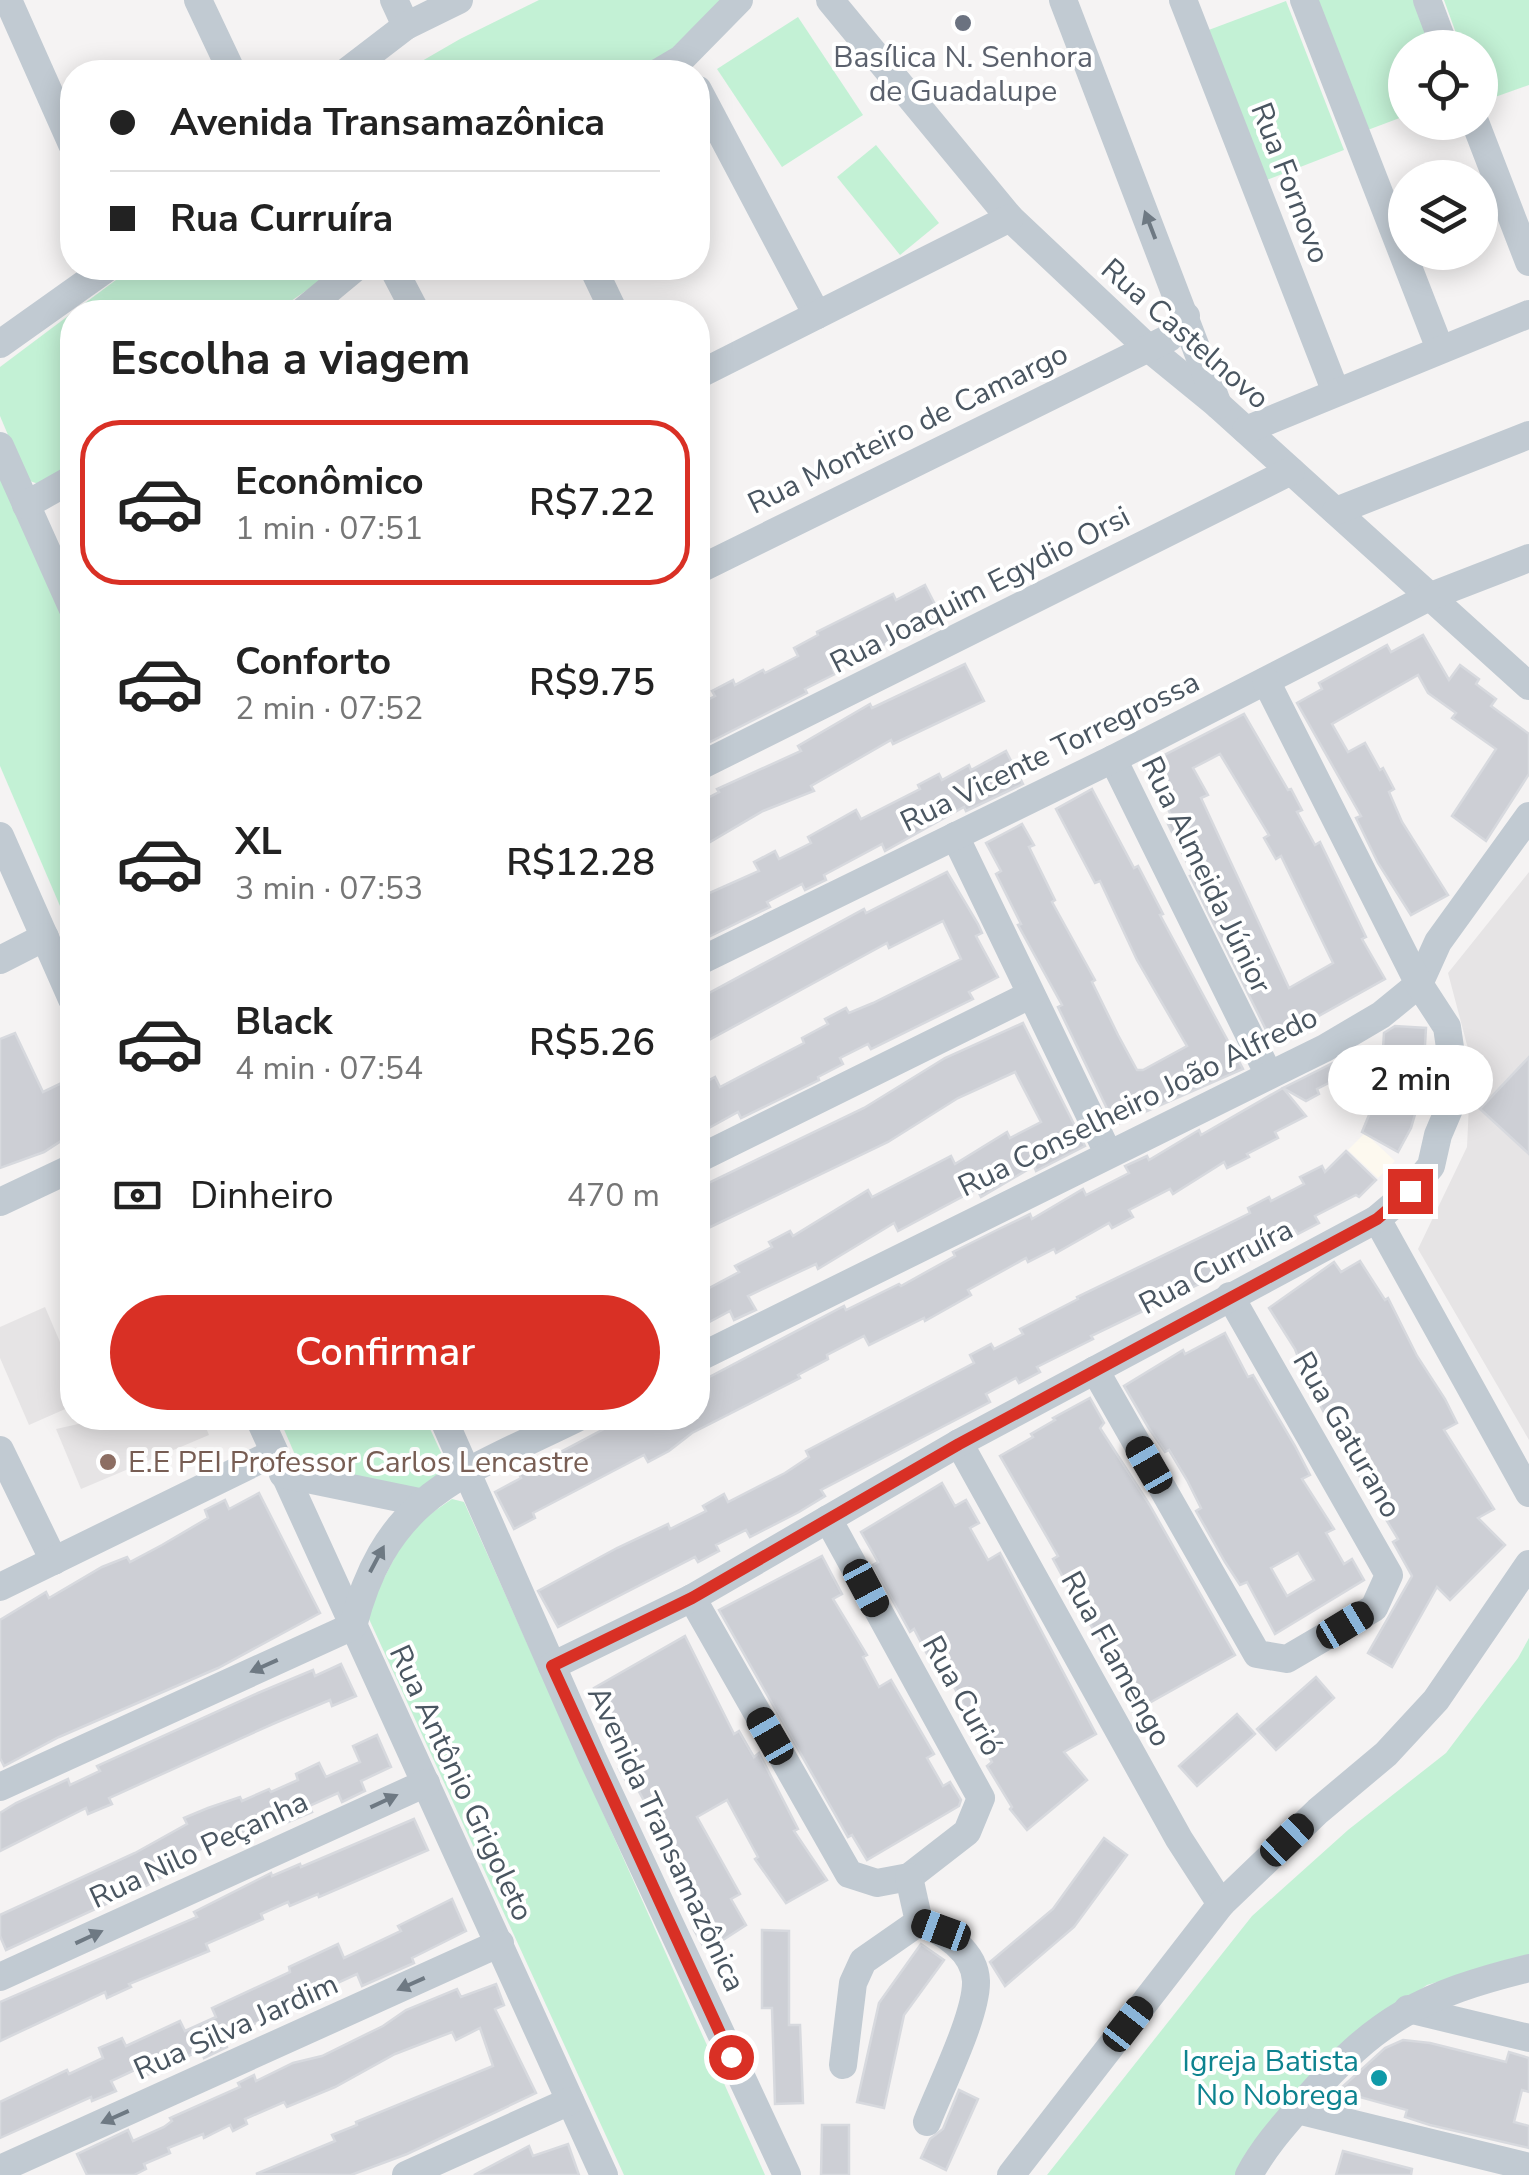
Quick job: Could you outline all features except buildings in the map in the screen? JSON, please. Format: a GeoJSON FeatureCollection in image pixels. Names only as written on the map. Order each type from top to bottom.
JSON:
{"type":"FeatureCollection","features":[{"type":"Feature","properties":{"kind":"street"},"geometry":{"type":"LineString","coordinates":[[8,0],[60,117]]}},
{"type":"Feature","properties":{"kind":"street"},"geometry":{"type":"LineString","coordinates":[[198,0],[226,60]]}},
{"type":"Feature","properties":{"kind":"street"},"geometry":{"type":"LineString","coordinates":[[357,60],[400,13],[459,0]]}},
{"type":"Feature","properties":{"kind":"street","name":"Rua Castelnovo"},"geometry":{"type":"LineString","coordinates":[[830,0],[1010,218],[1146,347],[1218,405],[1529,686]]}},
{"type":"Feature","properties":{"kind":"street"},"geometry":{"type":"LineString","coordinates":[[1062,0],[1218,405]]}},
{"type":"Feature","properties":{"kind":"street","name":"Rua Fornovo"},"geometry":{"type":"LineString","coordinates":[[1184,0],[1335,390]]}},
{"type":"Feature","properties":{"kind":"street"},"geometry":{"type":"LineString","coordinates":[[1304,0],[1440,349]]}},
{"type":"Feature","properties":{"kind":"street"},"geometry":{"type":"LineString","coordinates":[[1426,0],[1438,30]]}},
{"type":"Feature","properties":{"kind":"street"},"geometry":{"type":"LineString","coordinates":[[683,60],[737,1]]}},
{"type":"Feature","properties":{"kind":"street"},"geometry":{"type":"LineString","coordinates":[[710,113],[817,316]]}},
{"type":"Feature","properties":{"kind":"street"},"geometry":{"type":"LineString","coordinates":[[1481,140],[1529,262]]}},
{"type":"Feature","properties":{"kind":"street"},"geometry":{"type":"LineString","coordinates":[[710,369],[1010,218]]}},
{"type":"Feature","properties":{"kind":"street"},"geometry":{"type":"LineString","coordinates":[[61,300],[89,280]]}},
{"type":"Feature","properties":{"kind":"street"},"geometry":{"type":"LineString","coordinates":[[317,300],[341,280]]}},
{"type":"Feature","properties":{"kind":"street"},"geometry":{"type":"LineString","coordinates":[[0,344],[60,301]]}},
{"type":"Feature","properties":{"kind":"street"},"geometry":{"type":"LineString","coordinates":[[1246,430],[1335,390],[1529,314]]}},
{"type":"Feature","properties":{"kind":"street","name":"Rua Monteiro de Camargo"},"geometry":{"type":"LineString","coordinates":[[710,564],[1169,338],[1186,316]]}},
{"type":"Feature","properties":{"kind":"street"},"geometry":{"type":"LineString","coordinates":[[1336,510],[1529,434]]}},
{"type":"Feature","properties":{"kind":"street"},"geometry":{"type":"LineString","coordinates":[[0,446],[60,581]]}},
{"type":"Feature","properties":{"kind":"street","name":"Rua Joaquim Egydio Orsi"},"geometry":{"type":"LineString","coordinates":[[710,761],[1291,471]]}},
{"type":"Feature","properties":{"kind":"street"},"geometry":{"type":"LineString","coordinates":[[26,506],[60,486]]}},
{"type":"Feature","properties":{"kind":"street","name":"Rua Vicente Torregrossa"},"geometry":{"type":"LineString","coordinates":[[710,956],[1113,760],[1430,596],[1529,558]]}},
{"type":"Feature","properties":{"kind":"street","name":"Rua Curruíra"},"geometry":{"type":"LineString","coordinates":[[552,1666],[692,1598],[959,1444],[1377,1219],[1410,1191],[1431,1166],[1438,1135],[1452,1102],[1454,1075],[1446,1027],[1419,984],[1266,680]]}},
{"type":"Feature","properties":{"kind":"street","name":"Rua Almeida Júnior"},"geometry":{"type":"LineString","coordinates":[[1113,760],[1268,1073]]}},
{"type":"Feature","properties":{"kind":"street","name":"Rua Conselheiro João Alfredo"},"geometry":{"type":"LineString","coordinates":[[710,1352],[1339,1040],[1381,1014],[1419,984],[1438,942],[1529,816]]}},
{"type":"Feature","properties":{"kind":"street"},"geometry":{"type":"LineString","coordinates":[[0,836],[60,971]]}},
{"type":"Feature","properties":{"kind":"street"},"geometry":{"type":"LineString","coordinates":[[955,836],[1108,1153]]}},
{"type":"Feature","properties":{"kind":"street"},"geometry":{"type":"LineString","coordinates":[[0,960],[45,937]]}},
{"type":"Feature","properties":{"kind":"street"},"geometry":{"type":"LineString","coordinates":[[710,1153],[1030,996]]}},
{"type":"Feature","properties":{"kind":"street"},"geometry":{"type":"LineString","coordinates":[[0,1202],[60,1174]]}},
{"type":"Feature","properties":{"kind":"street"},"geometry":{"type":"LineString","coordinates":[[1377,1219],[1529,1494]]}},
{"type":"Feature","properties":{"kind":"street","name":"Rua Gaturano"},"geometry":{"type":"LineString","coordinates":[[1095,1370],[1257,1654],[1288,1659],[1374,1608],[1389,1575],[1230,1296]]}},
{"type":"Feature","properties":{"kind":"street","name":"Rua Antônio Grigoleto"},"geometry":{"type":"LineString","coordinates":[[264,1430],[604,2175]]}},
{"type":"Feature","properties":{"kind":"street","name":"Avenida Transamazônica"},"geometry":{"type":"LineString","coordinates":[[449,1430],[552,1666],[788,2175]]}},
{"type":"Feature","properties":{"kind":"street"},"geometry":{"type":"LineString","coordinates":[[0,1787],[353,1626],[362,1588],[380,1548],[419,1502],[469,1471],[553,1430]]}},
{"type":"Feature","properties":{"kind":"street","name":"Rua Flamengo"},"geometry":{"type":"LineString","coordinates":[[959,1444],[1169,1822],[1222,1904]]}},
{"type":"Feature","properties":{"kind":"street"},"geometry":{"type":"LineString","coordinates":[[0,1450],[54,1561]]}},
{"type":"Feature","properties":{"kind":"street"},"geometry":{"type":"LineString","coordinates":[[0,1587],[279,1464],[419,1502]]}},
{"type":"Feature","properties":{"kind":"street","name":"Rua Curió"},"geometry":{"type":"LineString","coordinates":[[828,1519],[981,1798],[967,1832],[909,1876]]}},
{"type":"Feature","properties":{"kind":"street"},"geometry":{"type":"LineString","coordinates":[[1011,2175],[1222,1904],[1318,1811],[1386,1754],[1436,1700],[1529,1564]]}},
{"type":"Feature","properties":{"kind":"street"},"geometry":{"type":"LineString","coordinates":[[692,1598],[849,1874],[876,1883],[909,1876],[919,1922]]}},
{"type":"Feature","properties":{"kind":"street","name":"Rua Nilo Peçanha"},"geometry":{"type":"LineString","coordinates":[[0,1977],[426,1782]]}},
{"type":"Feature","properties":{"kind":"street"},"geometry":{"type":"LineString","coordinates":[[843,2065],[853,1983],[863,1961],[919,1922]]}},
{"type":"Feature","properties":{"kind":"street"},"geometry":{"type":"LineString","coordinates":[[919,1922],[941,1930],[960,1947],[976,1978],[972,2004],[928,2122]]}},
{"type":"Feature","properties":{"kind":"street","name":"Rua Silva Jardim"},"geometry":{"type":"LineString","coordinates":[[0,2169],[500,1944]]}},
{"type":"Feature","properties":{"kind":"street"},"geometry":{"type":"LineString","coordinates":[[1249,2175],[1274,2134],[1344,2055],[1408,2008],[1463,1984],[1529,1968]]}},
{"type":"Feature","properties":{"kind":"street"},"geometry":{"type":"LineString","coordinates":[[1408,2008],[1529,2038]]}},
{"type":"Feature","properties":{"kind":"street"},"geometry":{"type":"LineString","coordinates":[[406,2175],[570,2101]]}},
{"type":"Feature","properties":{"kind":"street"},"geometry":{"type":"LineString","coordinates":[[1296,2110],[1529,2167]]}},
{"type":"Feature","properties":{"kind":"shaded area"},"geometry":{"type":"Polygon","coordinates":[[[1529,872],[1529,1440],[1418,1249],[1467,1147],[1471,1060],[1448,973],[1529,872]]]}},
{"type":"Feature","properties":{"kind":"shaded area"},"geometry":{"type":"Polygon","coordinates":[[[1365,1133],[1395,1161],[1378,1178],[1348,1150],[1365,1133]]]}},
{"type":"Feature","properties":{"kind":"shaded area","name":"E.E PEI Professor Carlos Lencastre"},"geometry":{"type":"Polygon","coordinates":[[[45,1307],[60,1342],[60,1411],[29,1425],[0,1358],[0,1327],[45,1307]]]}},
{"type":"Feature","properties":{"kind":"shaded area","name":"E.E PEI Professor Carlos Lencastre"},"geometry":{"type":"Polygon","coordinates":[[[56,1429],[207,1430],[209,1435],[81,1489],[56,1429]]]}},
{"type":"Feature","properties":{"kind":"green space"},"geometry":{"type":"Polygon","coordinates":[[[539,0],[731,0],[665,60],[424,60],[539,0]]]}},
{"type":"Feature","properties":{"kind":"green space"},"geometry":{"type":"Polygon","coordinates":[[[1316,0],[1420,0],[1431,30],[1388,30],[1388,122],[1365,131],[1316,0]]]}},
{"type":"Feature","properties":{"kind":"green space"},"geometry":{"type":"Polygon","coordinates":[[[1444,0],[1529,0],[1529,85],[1498,96],[1498,30],[1455,30],[1444,0]]]}},
{"type":"Feature","properties":{"kind":"green space"},"geometry":{"type":"Polygon","coordinates":[[[1286,1],[1344,150],[1264,181],[1206,31],[1286,1]]]}},
{"type":"Feature","properties":{"kind":"green space"},"geometry":{"type":"Polygon","coordinates":[[[798,17],[863,115],[782,167],[717,69],[798,17]]]}},
{"type":"Feature","properties":{"kind":"green space"},"geometry":{"type":"Polygon","coordinates":[[[876,145],[939,223],[900,255],[837,177],[876,145]]]}},
{"type":"Feature","properties":{"kind":"green space"},"geometry":{"type":"Polygon","coordinates":[[[116,280],[322,280],[292,300],[89,300],[116,280]]]}},
{"type":"Feature","properties":{"kind":"green space"},"geometry":{"type":"Polygon","coordinates":[[[60,322],[60,477],[44,486],[27,480],[0,416],[0,367],[60,322]]]}},
{"type":"Feature","properties":{"kind":"green space"},"geometry":{"type":"Polygon","coordinates":[[[0,469],[60,602],[60,906],[0,766],[0,469]]]}},
{"type":"Feature","properties":{"kind":"green space"},"geometry":{"type":"Polygon","coordinates":[[[284,1430],[431,1430],[450,1472],[412,1492],[303,1473],[284,1430]]]}},
{"type":"Feature","properties":{"kind":"green space"},"geometry":{"type":"Polygon","coordinates":[[[452,1499],[464,1502],[765,2175],[624,2175],[369,1619],[368,1609],[410,1528],[452,1499]]]}},
{"type":"Feature","properties":{"kind":"green space"},"geometry":{"type":"Polygon","coordinates":[[[1529,1638],[1529,1955],[1427,1985],[1328,2055],[1235,2175],[1047,2175],[1252,1916],[1348,1830],[1446,1753],[1529,1638]]]}},
{"type":"Feature","properties":{"kind":"place","name":"Basílica N. Senhora de Guadalupe"},"geometry":{"type":"Point","coordinates":[963,23]}},
{"type":"Feature","properties":{"kind":"place","name":"E.E PEI Professor Carlos Lencastre"},"geometry":{"type":"Point","coordinates":[108,1462]}},
{"type":"Feature","properties":{"kind":"place","name":"Igreja Batista No Nobrega"},"geometry":{"type":"Point","coordinates":[1379,2078]}},
{"type":"Feature","properties":{"kind":"route"},"geometry":{"type":"LineString","coordinates":[[731,2057],[552,1666],[692,1598],[959,1444],[1377,1219],[1410,1191]]}}]}
